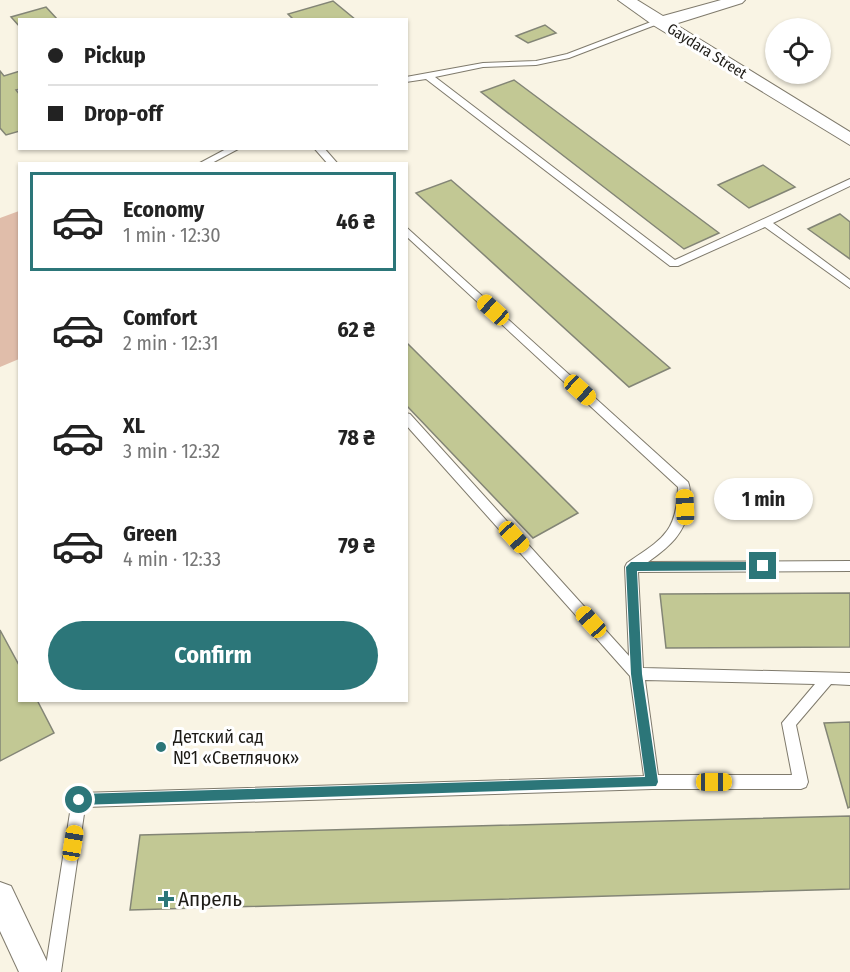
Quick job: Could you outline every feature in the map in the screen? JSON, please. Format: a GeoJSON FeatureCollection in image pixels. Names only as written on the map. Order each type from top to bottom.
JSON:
{"type":"FeatureCollection","features":[{"type":"Feature","properties":{"kind":"street","name":"Gaydara Street"},"geometry":{"type":"LineString","coordinates":[[626,0],[850,140]]}},
{"type":"Feature","properties":{"kind":"street"},"geometry":{"type":"LineString","coordinates":[[659,22],[681,18],[737,0]]}},
{"type":"Feature","properties":{"kind":"street"},"geometry":{"type":"LineString","coordinates":[[0,897],[36,972]]}},
{"type":"Feature","properties":{"kind":"lane"},"geometry":{"type":"LineString","coordinates":[[408,80],[483,65],[536,63],[569,56],[659,22]]}},
{"type":"Feature","properties":{"kind":"lane"},"geometry":{"type":"LineString","coordinates":[[427,75],[674,264],[766,224],[850,182]]}},
{"type":"Feature","properties":{"kind":"lane"},"geometry":{"type":"LineString","coordinates":[[206,162],[233,150]]}},
{"type":"Feature","properties":{"kind":"lane"},"geometry":{"type":"LineString","coordinates":[[320,150],[332,162]]}},
{"type":"Feature","properties":{"kind":"lane"},"geometry":{"type":"LineString","coordinates":[[766,224],[850,285]]}},
{"type":"Feature","properties":{"kind":"lane"},"geometry":{"type":"LineString","coordinates":[[408,232],[684,485],[685,507],[675,534],[631,567]]}},
{"type":"Feature","properties":{"kind":"lane"},"geometry":{"type":"LineString","coordinates":[[408,419],[637,674],[850,679]]}},
{"type":"Feature","properties":{"kind":"lane"},"geometry":{"type":"LineString","coordinates":[[631,567],[850,566]]}},
{"type":"Feature","properties":{"kind":"lane"},"geometry":{"type":"LineString","coordinates":[[631,567],[637,674],[652,782]]}},
{"type":"Feature","properties":{"kind":"lane"},"geometry":{"type":"LineString","coordinates":[[53,972],[79,800],[652,782],[801,783],[789,723],[828,678]]}},
{"type":"Feature","properties":{"kind":"shaded area"},"geometry":{"type":"Polygon","coordinates":[[[18,211],[18,359],[0,367],[0,218],[18,211]]]}},
{"type":"Feature","properties":{"kind":"building"},"geometry":{"type":"Polygon","coordinates":[[[333,1],[354,18],[292,18],[288,14],[333,1]]]}},
{"type":"Feature","properties":{"kind":"building"},"geometry":{"type":"Polygon","coordinates":[[[46,7],[56,18],[18,18],[18,25],[11,17],[46,7]]]}},
{"type":"Feature","properties":{"kind":"building"},"geometry":{"type":"Polygon","coordinates":[[[545,25],[556,33],[528,43],[516,36],[545,25]]]}},
{"type":"Feature","properties":{"kind":"building"},"geometry":{"type":"Polygon","coordinates":[[[0,71],[4,76],[18,72],[18,90],[16,90],[18,92],[18,132],[6,135],[0,128],[0,71]]]}},
{"type":"Feature","properties":{"kind":"building"},"geometry":{"type":"Polygon","coordinates":[[[514,80],[719,233],[684,249],[481,92],[514,80]]]}},
{"type":"Feature","properties":{"kind":"building"},"geometry":{"type":"Polygon","coordinates":[[[763,165],[795,187],[749,208],[718,185],[763,165]]]}},
{"type":"Feature","properties":{"kind":"building"},"geometry":{"type":"Polygon","coordinates":[[[451,180],[670,368],[629,387],[416,193],[451,180]]]}},
{"type":"Feature","properties":{"kind":"building"},"geometry":{"type":"Polygon","coordinates":[[[840,214],[850,222],[850,259],[808,229],[840,214]]]}},
{"type":"Feature","properties":{"kind":"building"},"geometry":{"type":"Polygon","coordinates":[[[408,344],[578,513],[533,538],[408,407],[408,344]]]}},
{"type":"Feature","properties":{"kind":"building"},"geometry":{"type":"Polygon","coordinates":[[[850,593],[850,647],[666,648],[660,594],[850,593]]]}},
{"type":"Feature","properties":{"kind":"building"},"geometry":{"type":"Polygon","coordinates":[[[0,630],[18,663],[18,702],[38,702],[54,733],[0,761],[0,630]]]}},
{"type":"Feature","properties":{"kind":"building"},"geometry":{"type":"Polygon","coordinates":[[[850,722],[850,807],[848,808],[824,723],[850,722]]]}},
{"type":"Feature","properties":{"kind":"building"},"geometry":{"type":"Polygon","coordinates":[[[850,816],[850,889],[130,910],[140,835],[850,816]]]}},
{"type":"Feature","properties":{"kind":"place","name":"Детский сад №1 «Светлячок»"},"geometry":{"type":"Point","coordinates":[161,747]}},
{"type":"Feature","properties":{"kind":"place","name":"Апрель"},"geometry":{"type":"Point","coordinates":[166,899]}},
{"type":"Feature","properties":{"kind":"route"},"geometry":{"type":"LineString","coordinates":[[79,800],[652,782],[637,674],[631,567],[763,566]]}}]}
